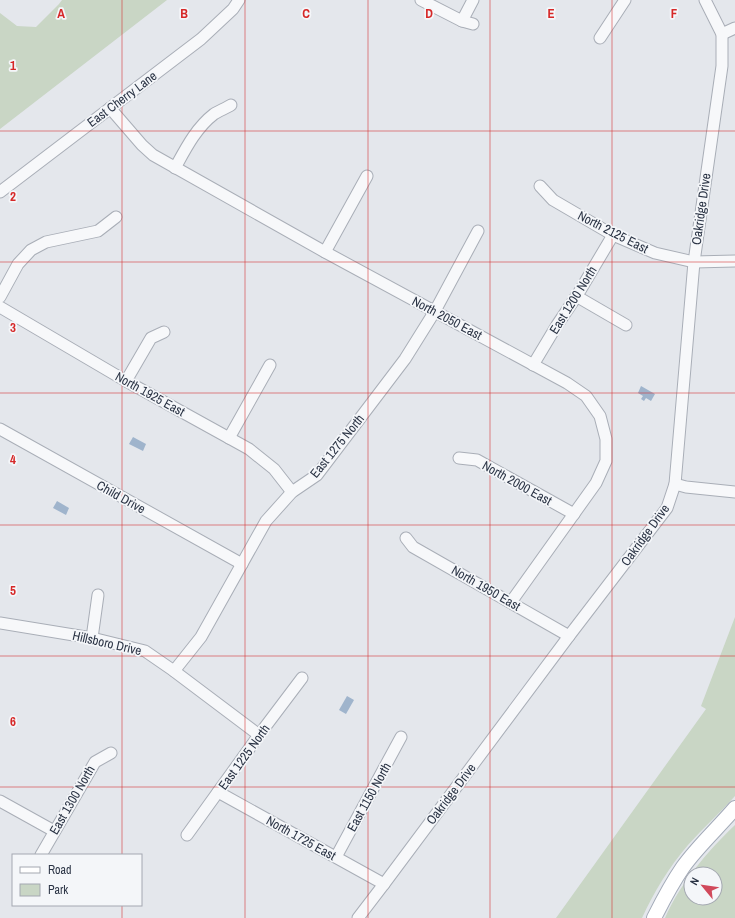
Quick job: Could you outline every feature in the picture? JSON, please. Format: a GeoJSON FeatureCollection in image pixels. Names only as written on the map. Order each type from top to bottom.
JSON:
{"type":"FeatureCollection","features":[{"type":"Feature","properties":{"kind":"main road"},"geometry":{"type":"LineString","coordinates":[[654,918],[684,866],[735,808]]}},
{"type":"Feature","properties":{"kind":"street","name":"East Cherry Lane"},"geometry":{"type":"LineString","coordinates":[[0,192],[201,38],[233,9],[239,0]]}},
{"type":"Feature","properties":{"kind":"street"},"geometry":{"type":"LineString","coordinates":[[421,0],[467,22],[473,0]]}},
{"type":"Feature","properties":{"kind":"street"},"geometry":{"type":"LineString","coordinates":[[600,38],[624,0]]}},
{"type":"Feature","properties":{"kind":"street","name":"Oakridge Drive"},"geometry":{"type":"LineString","coordinates":[[358,918],[569,636],[667,508],[674,484],[694,262],[722,66],[722,34],[705,0]]}},
{"type":"Feature","properties":{"kind":"street"},"geometry":{"type":"LineString","coordinates":[[722,34],[735,28]]}},
{"type":"Feature","properties":{"kind":"street"},"geometry":{"type":"LineString","coordinates":[[174,168],[189,143],[201,127],[215,114],[231,105]]}},
{"type":"Feature","properties":{"kind":"street","name":"North 2050 East"},"geometry":{"type":"LineString","coordinates":[[110,108],[142,145],[153,155],[174,168],[325,252],[567,383],[586,396],[600,416],[606,439],[606,461],[596,483],[511,602]]}},
{"type":"Feature","properties":{"kind":"street"},"geometry":{"type":"LineString","coordinates":[[325,252],[367,176]]}},
{"type":"Feature","properties":{"kind":"street","name":"North 2125 East"},"geometry":{"type":"LineString","coordinates":[[540,186],[553,200],[613,235],[655,253],[694,262],[735,261]]}},
{"type":"Feature","properties":{"kind":"street"},"geometry":{"type":"LineString","coordinates":[[0,297],[18,264],[31,250],[46,242],[98,231],[116,217]]}},
{"type":"Feature","properties":{"kind":"street","name":"East 1275 North"},"geometry":{"type":"LineString","coordinates":[[174,671],[201,637],[266,521],[292,492],[317,474],[405,359],[435,312],[478,231]]}},
{"type":"Feature","properties":{"kind":"street","name":"East 1200 North"},"geometry":{"type":"LineString","coordinates":[[534,365],[556,325],[576,296],[613,235]]}},
{"type":"Feature","properties":{"kind":"street"},"geometry":{"type":"LineString","coordinates":[[576,296],[626,325]]}},
{"type":"Feature","properties":{"kind":"street","name":"North 1925 East"},"geometry":{"type":"LineString","coordinates":[[0,307],[126,381],[249,449],[274,469],[292,492]]}},
{"type":"Feature","properties":{"kind":"street"},"geometry":{"type":"LineString","coordinates":[[126,381],[151,338],[164,332]]}},
{"type":"Feature","properties":{"kind":"street"},"geometry":{"type":"LineString","coordinates":[[229,438],[270,365]]}},
{"type":"Feature","properties":{"kind":"street","name":"Child Drive"},"geometry":{"type":"LineString","coordinates":[[0,429],[242,564]]}},
{"type":"Feature","properties":{"kind":"street","name":"North 2000 East"},"geometry":{"type":"LineString","coordinates":[[459,458],[477,460],[574,514]]}},
{"type":"Feature","properties":{"kind":"street"},"geometry":{"type":"LineString","coordinates":[[674,484],[686,487],[735,492]]}},
{"type":"Feature","properties":{"kind":"street","name":"North 1950 East"},"geometry":{"type":"LineString","coordinates":[[406,538],[413,547],[569,636]]}},
{"type":"Feature","properties":{"kind":"street"},"geometry":{"type":"LineString","coordinates":[[92,638],[98,595]]}},
{"type":"Feature","properties":{"kind":"street","name":"Hillsboro Drive"},"geometry":{"type":"LineString","coordinates":[[0,623],[92,638],[145,651],[259,735]]}},
{"type":"Feature","properties":{"kind":"street","name":"East 1225 North"},"geometry":{"type":"LineString","coordinates":[[187,835],[302,678]]}},
{"type":"Feature","properties":{"kind":"street","name":"East 1150 North"},"geometry":{"type":"LineString","coordinates":[[336,857],[402,737]]}},
{"type":"Feature","properties":{"kind":"street","name":"East 1300 North"},"geometry":{"type":"LineString","coordinates":[[42,854],[94,762],[111,753]]}},
{"type":"Feature","properties":{"kind":"street","name":"North 1725 East"},"geometry":{"type":"LineString","coordinates":[[218,792],[384,884]]}},
{"type":"Feature","properties":{"kind":"street"},"geometry":{"type":"LineString","coordinates":[[0,801],[54,831]]}},
{"type":"Feature","properties":{"kind":"green space"},"geometry":{"type":"Polygon","coordinates":[[[62,0],[167,0],[0,129],[0,13],[17,26],[36,27],[62,0]]]}},
{"type":"Feature","properties":{"kind":"green space"},"geometry":{"type":"Polygon","coordinates":[[[735,617],[735,796],[674,862],[662,880],[642,918],[556,918],[706,709],[701,706],[735,617]]]}},
{"type":"Feature","properties":{"kind":"green space"},"geometry":{"type":"Polygon","coordinates":[[[735,825],[735,918],[665,918],[683,886],[683,906],[723,906],[723,866],[698,866],[735,825]]]}},
{"type":"Feature","properties":{"kind":"water"},"geometry":{"type":"Polygon","coordinates":[[[641,386],[655,394],[651,401],[646,398],[644,401],[641,399],[643,396],[638,393],[641,386]]]}},
{"type":"Feature","properties":{"kind":"water"},"geometry":{"type":"Polygon","coordinates":[[[133,437],[146,444],[143,451],[129,444],[133,437]]]}},
{"type":"Feature","properties":{"kind":"water"},"geometry":{"type":"Polygon","coordinates":[[[57,501],[69,508],[66,515],[53,508],[57,501]]]}},
{"type":"Feature","properties":{"kind":"water"},"geometry":{"type":"Polygon","coordinates":[[[347,696],[354,700],[346,714],[339,710],[347,696]]]}}]}
